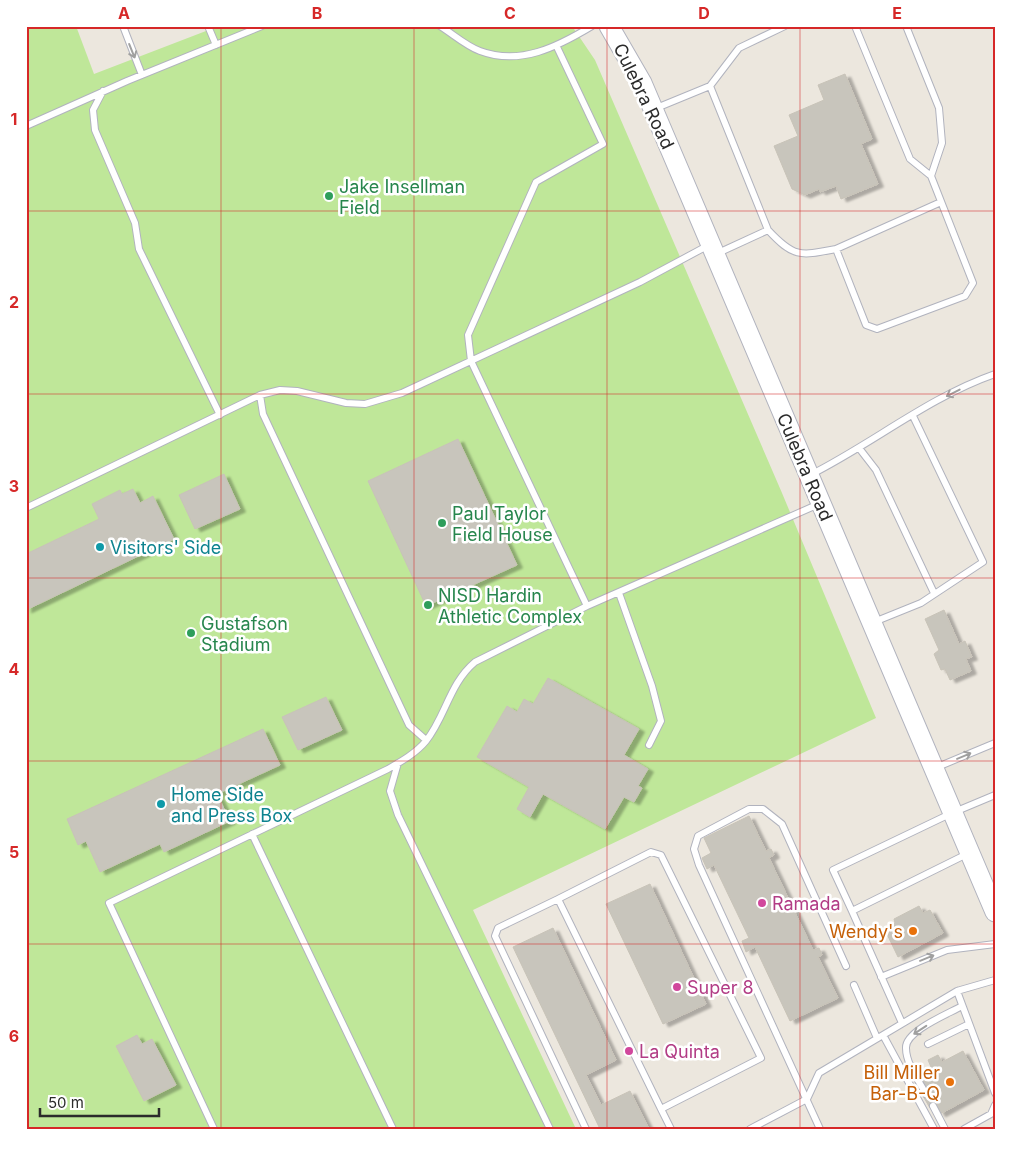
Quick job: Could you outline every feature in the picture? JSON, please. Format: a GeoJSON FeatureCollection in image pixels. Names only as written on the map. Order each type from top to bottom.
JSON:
{"type":"FeatureCollection","features":[{"type":"Feature","properties":{"kind":"main road","name":"Culebra Road"},"geometry":{"type":"LineString","coordinates":[[609,26],[642,83],[952,812],[986,884],[995,912]]}},
{"type":"Feature","properties":{"kind":"lane"},"geometry":{"type":"LineString","coordinates":[[124,26],[142,75]]}},
{"type":"Feature","properties":{"kind":"lane"},"geometry":{"type":"LineString","coordinates":[[208,26],[216,45]]}},
{"type":"Feature","properties":{"kind":"lane"},"geometry":{"type":"LineString","coordinates":[[26,126],[103,91],[262,26]]}},
{"type":"Feature","properties":{"kind":"lane"},"geometry":{"type":"LineString","coordinates":[[440,26],[479,51],[516,58],[557,47],[592,26]]}},
{"type":"Feature","properties":{"kind":"lane"},"geometry":{"type":"LineString","coordinates":[[653,110],[710,86],[739,48],[785,26]]}},
{"type":"Feature","properties":{"kind":"lane"},"geometry":{"type":"LineString","coordinates":[[836,249],[866,325],[877,329],[965,296],[974,283],[931,176],[910,159],[855,26]]}},
{"type":"Feature","properties":{"kind":"lane"},"geometry":{"type":"LineString","coordinates":[[906,26],[939,108],[942,143],[931,176]]}},
{"type":"Feature","properties":{"kind":"lane"},"geometry":{"type":"LineString","coordinates":[[557,47],[603,144],[536,182],[468,335],[471,361],[587,606]]}},
{"type":"Feature","properties":{"kind":"lane"},"geometry":{"type":"LineString","coordinates":[[710,86],[768,230],[786,249],[808,254],[836,249],[941,202]]}},
{"type":"Feature","properties":{"kind":"lane"},"geometry":{"type":"LineString","coordinates":[[103,91],[94,110],[95,130],[135,223],[139,249],[220,415]]}},
{"type":"Feature","properties":{"kind":"lane"},"geometry":{"type":"LineString","coordinates":[[26,508],[260,395],[280,390],[297,391],[346,403],[365,404],[402,393],[640,282],[713,250],[768,230]]}},
{"type":"Feature","properties":{"kind":"lane"},"geometry":{"type":"LineString","coordinates":[[809,476],[938,401],[995,374]]}},
{"type":"Feature","properties":{"kind":"lane"},"geometry":{"type":"LineString","coordinates":[[260,395],[263,414],[409,725],[426,740]]}},
{"type":"Feature","properties":{"kind":"lane"},"geometry":{"type":"LineString","coordinates":[[872,623],[921,602],[983,562],[913,416]]}},
{"type":"Feature","properties":{"kind":"lane"},"geometry":{"type":"LineString","coordinates":[[859,448],[876,470],[934,593]]}},
{"type":"Feature","properties":{"kind":"lane"},"geometry":{"type":"LineString","coordinates":[[214,1129],[109,903],[411,755],[426,740],[461,674],[475,662],[587,606],[821,503]]}},
{"type":"Feature","properties":{"kind":"lane"},"geometry":{"type":"LineString","coordinates":[[619,592],[652,686],[661,721],[649,745]]}},
{"type":"Feature","properties":{"kind":"lane"},"geometry":{"type":"LineString","coordinates":[[934,769],[995,743]]}},
{"type":"Feature","properties":{"kind":"lane"},"geometry":{"type":"LineString","coordinates":[[398,763],[390,792],[398,815],[550,1129]]}},
{"type":"Feature","properties":{"kind":"lane"},"geometry":{"type":"LineString","coordinates":[[902,1024],[834,870],[952,812],[995,795]]}},
{"type":"Feature","properties":{"kind":"lane"},"geometry":{"type":"LineString","coordinates":[[820,1129],[699,865],[694,849],[698,836],[749,809],[763,810],[782,824],[846,966]]}},
{"type":"Feature","properties":{"kind":"lane"},"geometry":{"type":"LineString","coordinates":[[252,834],[393,1129]]}},
{"type":"Feature","properties":{"kind":"lane"},"geometry":{"type":"LineString","coordinates":[[586,1129],[495,936],[498,928],[651,852],[661,855],[761,1058],[661,1109]]}},
{"type":"Feature","properties":{"kind":"lane"},"geometry":{"type":"LineString","coordinates":[[852,912],[970,852]]}},
{"type":"Feature","properties":{"kind":"lane"},"geometry":{"type":"LineString","coordinates":[[558,899],[671,1129]]}},
{"type":"Feature","properties":{"kind":"lane"},"geometry":{"type":"LineString","coordinates":[[882,977],[947,950],[995,944]]}},
{"type":"Feature","properties":{"kind":"lane"},"geometry":{"type":"LineString","coordinates":[[750,1129],[807,1099],[819,1073],[957,991],[995,980]]}},
{"type":"Feature","properties":{"kind":"lane"},"geometry":{"type":"LineString","coordinates":[[854,985],[880,1037],[934,1129]]}},
{"type":"Feature","properties":{"kind":"lane"},"geometry":{"type":"LineString","coordinates":[[957,991],[995,1093]]}},
{"type":"Feature","properties":{"kind":"lane"},"geometry":{"type":"LineString","coordinates":[[926,1094],[911,1066],[906,1049],[907,1040],[916,1031],[962,1006]]}},
{"type":"Feature","properties":{"kind":"lane"},"geometry":{"type":"LineString","coordinates":[[928,1044],[969,1024]]}},
{"type":"Feature","properties":{"kind":"lane"},"geometry":{"type":"LineString","coordinates":[[964,1129],[991,1114],[995,1105]]}},
{"type":"Feature","properties":{"kind":"lane"},"geometry":{"type":"LineString","coordinates":[[933,1106],[945,1129]]}},
{"type":"Feature","properties":{"kind":"green space","name":"NISD Hardin Athletic Complex"},"geometry":{"type":"Polygon","coordinates":[[[26,26],[76,26],[94,74],[219,26],[572,26],[595,60],[782,493],[876,718],[473,910],[576,1129],[26,1129],[26,26]]]}},
{"type":"Feature","properties":{"kind":"building"},"geometry":{"type":"Polygon","coordinates":[[[845,74],[872,139],[861,144],[878,184],[841,199],[836,186],[820,192],[819,189],[805,195],[792,189],[774,146],[798,136],[789,115],[824,100],[818,85],[845,74]]]}},
{"type":"Feature","properties":{"kind":"building","name":"Paul Taylor Field House"},"geometry":{"type":"Polygon","coordinates":[[[458,439],[517,565],[426,606],[368,481],[458,439]]]}},
{"type":"Feature","properties":{"kind":"building"},"geometry":{"type":"Polygon","coordinates":[[[224,474],[240,509],[195,529],[179,495],[224,474]]]}},
{"type":"Feature","properties":{"kind":"building","name":"Visitors' Side"},"geometry":{"type":"Polygon","coordinates":[[[133,489],[140,503],[153,496],[174,539],[26,610],[26,554],[99,519],[92,504],[120,490],[122,494],[133,489]]]}},
{"type":"Feature","properties":{"kind":"building"},"geometry":{"type":"Polygon","coordinates":[[[944,610],[959,644],[965,641],[972,657],[966,659],[971,671],[950,680],[945,669],[941,670],[934,654],[939,650],[925,619],[944,610]]]}},
{"type":"Feature","properties":{"kind":"building"},"geometry":{"type":"Polygon","coordinates":[[[548,678],[639,729],[624,755],[648,769],[638,786],[642,788],[634,802],[624,797],[605,829],[543,794],[530,817],[517,809],[529,787],[477,757],[507,706],[517,712],[524,699],[533,704],[548,678]]]}},
{"type":"Feature","properties":{"kind":"building"},"geometry":{"type":"Polygon","coordinates":[[[326,697],[342,730],[298,750],[282,717],[326,697]]]}},
{"type":"Feature","properties":{"kind":"building","name":"Home Side and Press Box"},"geometry":{"type":"Polygon","coordinates":[[[263,729],[280,765],[217,794],[230,821],[164,852],[160,844],[100,872],[86,841],[78,845],[67,819],[263,729]]]}},
{"type":"Feature","properties":{"kind":"building","name":"Ramada"},"geometry":{"type":"Polygon","coordinates":[[[749,816],[766,851],[771,849],[774,855],[769,858],[813,950],[819,948],[822,955],[818,957],[838,998],[790,1021],[755,947],[746,952],[742,941],[749,938],[714,865],[707,869],[702,858],[711,853],[704,838],[749,816]]]}},
{"type":"Feature","properties":{"kind":"building"},"geometry":{"type":"Polygon","coordinates":[[[650,884],[706,1004],[663,1024],[606,904],[650,884]]]}},
{"type":"Feature","properties":{"kind":"building","name":"Wendy's"},"geometry":{"type":"Polygon","coordinates":[[[919,906],[923,913],[930,910],[943,933],[898,957],[884,928],[895,923],[894,919],[919,906]]]}},
{"type":"Feature","properties":{"kind":"building"},"geometry":{"type":"Polygon","coordinates":[[[553,928],[616,1060],[586,1075],[601,1105],[630,1091],[649,1129],[600,1129],[513,947],[553,928]]]}},
{"type":"Feature","properties":{"kind":"building"},"geometry":{"type":"Polygon","coordinates":[[[137,1035],[142,1044],[152,1039],[176,1085],[144,1101],[116,1046],[137,1035]]]}},
{"type":"Feature","properties":{"kind":"building","name":"Bill Miller Bar-B-Q"},"geometry":{"type":"Polygon","coordinates":[[[963,1051],[984,1090],[940,1114],[935,1105],[930,1108],[923,1096],[927,1094],[917,1075],[931,1067],[928,1060],[938,1055],[942,1062],[963,1051]]]}},
{"type":"Feature","properties":{"kind":"place","name":"Jake Insellman Field"},"geometry":{"type":"Point","coordinates":[329,196]}},
{"type":"Feature","properties":{"kind":"place","name":"Paul Taylor Field House"},"geometry":{"type":"Point","coordinates":[442,523]}},
{"type":"Feature","properties":{"kind":"place","name":"Visitors' Side"},"geometry":{"type":"Point","coordinates":[100,547]}},
{"type":"Feature","properties":{"kind":"place","name":"NISD Hardin Athletic Complex"},"geometry":{"type":"Point","coordinates":[428,605]}},
{"type":"Feature","properties":{"kind":"place","name":"Gustafson Stadium"},"geometry":{"type":"Point","coordinates":[191,633]}},
{"type":"Feature","properties":{"kind":"place","name":"Home Side and Press Box"},"geometry":{"type":"Point","coordinates":[161,804]}},
{"type":"Feature","properties":{"kind":"place","name":"Ramada"},"geometry":{"type":"Point","coordinates":[762,903]}},
{"type":"Feature","properties":{"kind":"place","name":"Wendy's"},"geometry":{"type":"Point","coordinates":[913,931]}},
{"type":"Feature","properties":{"kind":"place","name":"Super 8"},"geometry":{"type":"Point","coordinates":[677,987]}},
{"type":"Feature","properties":{"kind":"place","name":"La Quinta"},"geometry":{"type":"Point","coordinates":[629,1051]}},
{"type":"Feature","properties":{"kind":"place","name":"Bill Miller Bar-B-Q"},"geometry":{"type":"Point","coordinates":[950,1082]}}]}
